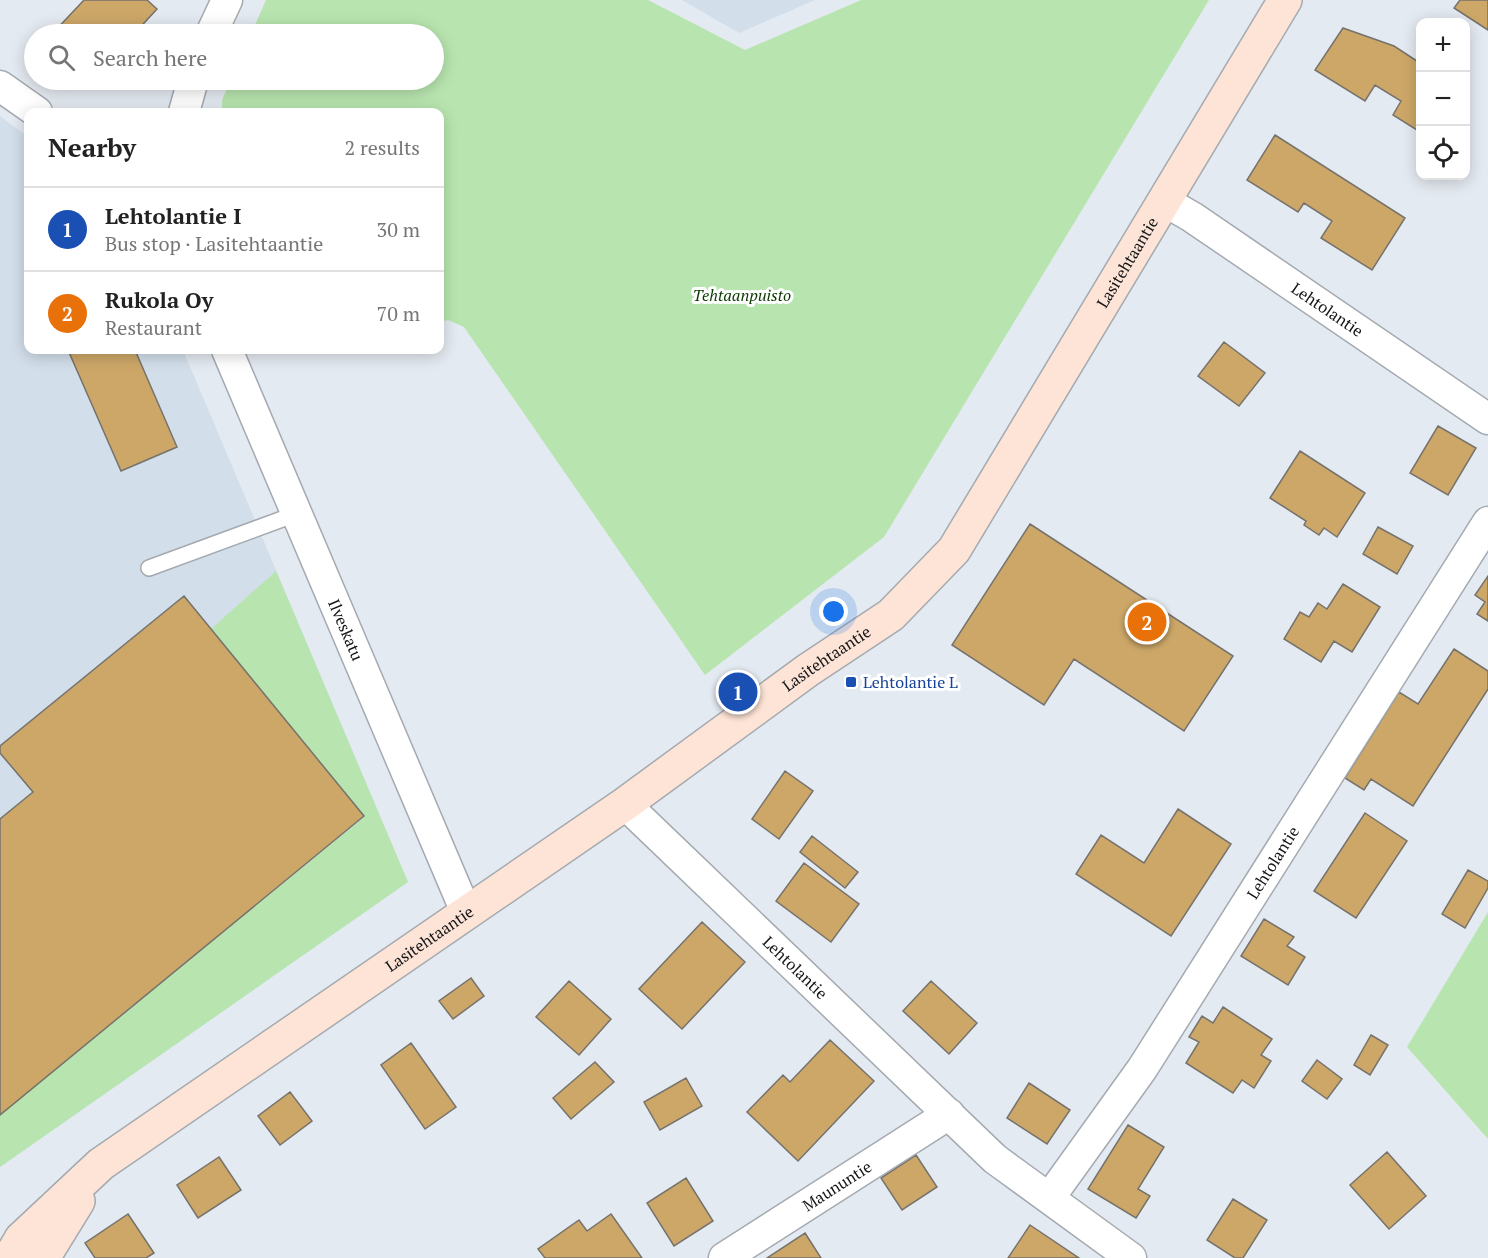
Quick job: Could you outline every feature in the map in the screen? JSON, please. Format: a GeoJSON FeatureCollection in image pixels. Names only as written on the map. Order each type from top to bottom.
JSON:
{"type":"FeatureCollection","features":[{"type":"Feature","properties":{"kind":"street"},"geometry":{"type":"LineString","coordinates":[[215,24],[226,0]]}},
{"type":"Feature","properties":{"kind":"street","name":"Lasitehtaantie"},"geometry":{"type":"LineString","coordinates":[[10,1258],[21,1239],[101,1164],[625,804],[808,670],[891,615],[954,550],[1286,0]]}},
{"type":"Feature","properties":{"kind":"street"},"geometry":{"type":"LineString","coordinates":[[0,86],[31,108]]}},
{"type":"Feature","properties":{"kind":"street"},"geometry":{"type":"LineString","coordinates":[[185,108],[190,90]]}},
{"type":"Feature","properties":{"kind":"street","name":"Lehtolantie"},"geometry":{"type":"LineString","coordinates":[[1166,202],[1192,217],[1488,419]]}},
{"type":"Feature","properties":{"kind":"street","name":"Ilveskatu"},"geometry":{"type":"LineString","coordinates":[[229,354],[466,912]]}},
{"type":"Feature","properties":{"kind":"street","name":"Lehtolantie"},"geometry":{"type":"LineString","coordinates":[[1050,1197],[1142,1068],[1488,522]]}},
{"type":"Feature","properties":{"kind":"street","name":"Lehtolantie"},"geometry":{"type":"LineString","coordinates":[[625,804],[995,1159],[1131,1258]]}},
{"type":"Feature","properties":{"kind":"street","name":"Maununtie"},"geometry":{"type":"LineString","coordinates":[[724,1258],[949,1114]]}},
{"type":"Feature","properties":{"kind":"street","name":"Lasitehtaantie"},"geometry":{"type":"LineString","coordinates":[[43,1258],[101,1164]]}},
{"type":"Feature","properties":{"kind":"lane"},"geometry":{"type":"LineString","coordinates":[[149,568],[296,514]]}},
{"type":"Feature","properties":{"kind":"shaded area"},"geometry":{"type":"Polygon","coordinates":[[[682,0],[815,0],[739,33],[682,0]]]}},
{"type":"Feature","properties":{"kind":"shaded area"},"geometry":{"type":"Polygon","coordinates":[[[0,116],[24,134],[24,354],[185,354],[408,882],[0,1167],[0,116]]]}},
{"type":"Feature","properties":{"kind":"green space","name":"Tehtaanpuisto"},"geometry":{"type":"Polygon","coordinates":[[[266,0],[648,0],[745,50],[861,0],[1209,0],[884,537],[705,675],[464,327],[448,320],[444,321],[444,108],[222,108],[222,100],[226,90],[444,90],[444,24],[255,24],[266,0]]]}},
{"type":"Feature","properties":{"kind":"green space"},"geometry":{"type":"Polygon","coordinates":[[[276,571],[408,882],[0,1167],[0,1115],[364,817],[211,629],[276,571]]]}},
{"type":"Feature","properties":{"kind":"green space"},"geometry":{"type":"Polygon","coordinates":[[[1488,912],[1488,1139],[1407,1047],[1488,912]]]}},
{"type":"Feature","properties":{"kind":"building"},"geometry":{"type":"Polygon","coordinates":[[[84,0],[147,0],[157,9],[143,24],[61,24],[84,0]]]}},
{"type":"Feature","properties":{"kind":"building"},"geometry":{"type":"Polygon","coordinates":[[[1460,0],[1488,0],[1488,30],[1470,18],[1454,8],[1460,0]]]}},
{"type":"Feature","properties":{"kind":"building"},"geometry":{"type":"Polygon","coordinates":[[[1343,28],[1394,46],[1416,60],[1416,129],[1393,115],[1401,101],[1375,85],[1365,101],[1315,70],[1343,28]]]}},
{"type":"Feature","properties":{"kind":"building"},"geometry":{"type":"Polygon","coordinates":[[[1275,135],[1405,218],[1372,270],[1321,238],[1332,221],[1304,203],[1298,212],[1247,180],[1275,135]]]}},
{"type":"Feature","properties":{"kind":"building"},"geometry":{"type":"Polygon","coordinates":[[[1224,342],[1265,373],[1239,406],[1198,376],[1224,342]]]}},
{"type":"Feature","properties":{"kind":"building"},"geometry":{"type":"Polygon","coordinates":[[[70,354],[137,354],[177,447],[121,471],[70,354]]]}},
{"type":"Feature","properties":{"kind":"building"},"geometry":{"type":"Polygon","coordinates":[[[1438,426],[1476,448],[1448,495],[1410,473],[1438,426]]]}},
{"type":"Feature","properties":{"kind":"building"},"geometry":{"type":"Polygon","coordinates":[[[1300,451],[1365,493],[1337,537],[1324,528],[1319,535],[1304,525],[1306,521],[1270,498],[1300,451]]]}},
{"type":"Feature","properties":{"kind":"building"},"geometry":{"type":"Polygon","coordinates":[[[1030,524],[1233,656],[1184,731],[1074,659],[1044,705],[952,645],[1030,524]]]}},
{"type":"Feature","properties":{"kind":"building"},"geometry":{"type":"Polygon","coordinates":[[[1378,527],[1413,546],[1397,574],[1363,554],[1378,527]]]}},
{"type":"Feature","properties":{"kind":"building"},"geometry":{"type":"Polygon","coordinates":[[[1488,576],[1488,621],[1477,614],[1485,602],[1475,595],[1488,576]]]}},
{"type":"Feature","properties":{"kind":"building"},"geometry":{"type":"Polygon","coordinates":[[[1343,584],[1380,607],[1352,652],[1334,641],[1321,662],[1284,639],[1300,612],[1309,617],[1318,603],[1327,609],[1343,584]]]}},
{"type":"Feature","properties":{"kind":"building"},"geometry":{"type":"Polygon","coordinates":[[[184,596],[364,816],[0,1115],[0,819],[33,792],[0,753],[0,746],[184,596]]]}},
{"type":"Feature","properties":{"kind":"building"},"geometry":{"type":"Polygon","coordinates":[[[1454,649],[1488,671],[1488,689],[1413,806],[1371,779],[1364,790],[1345,778],[1399,692],[1418,704],[1454,649]]]}},
{"type":"Feature","properties":{"kind":"building"},"geometry":{"type":"Polygon","coordinates":[[[785,771],[813,791],[779,839],[752,819],[785,771]]]}},
{"type":"Feature","properties":{"kind":"building"},"geometry":{"type":"Polygon","coordinates":[[[1178,809],[1231,844],[1171,936],[1076,874],[1101,835],[1144,863],[1178,809]]]}},
{"type":"Feature","properties":{"kind":"building"},"geometry":{"type":"Polygon","coordinates":[[[1365,813],[1407,841],[1356,918],[1314,891],[1365,813]]]}},
{"type":"Feature","properties":{"kind":"building"},"geometry":{"type":"Polygon","coordinates":[[[812,836],[858,872],[845,888],[800,852],[812,836]]]}},
{"type":"Feature","properties":{"kind":"building"},"geometry":{"type":"Polygon","coordinates":[[[804,863],[859,904],[831,942],[776,901],[804,863]]]}},
{"type":"Feature","properties":{"kind":"building"},"geometry":{"type":"Polygon","coordinates":[[[1468,870],[1488,881],[1488,888],[1465,928],[1442,914],[1468,870]]]}},
{"type":"Feature","properties":{"kind":"building"},"geometry":{"type":"Polygon","coordinates":[[[1264,919],[1294,937],[1287,946],[1305,957],[1288,985],[1241,956],[1264,919]]]}},
{"type":"Feature","properties":{"kind":"building"},"geometry":{"type":"Polygon","coordinates":[[[702,922],[745,962],[682,1029],[639,989],[702,922]]]}},
{"type":"Feature","properties":{"kind":"building"},"geometry":{"type":"Polygon","coordinates":[[[471,978],[484,996],[453,1019],[439,1001],[471,978]]]}},
{"type":"Feature","properties":{"kind":"building"},"geometry":{"type":"Polygon","coordinates":[[[569,981],[611,1019],[579,1055],[536,1017],[569,981]]]}},
{"type":"Feature","properties":{"kind":"building"},"geometry":{"type":"Polygon","coordinates":[[[931,981],[977,1023],[949,1054],[903,1011],[931,981]]]}},
{"type":"Feature","properties":{"kind":"building"},"geometry":{"type":"Polygon","coordinates":[[[1223,1007],[1272,1039],[1261,1055],[1271,1061],[1254,1088],[1242,1080],[1233,1093],[1186,1063],[1199,1042],[1189,1037],[1202,1016],[1213,1023],[1223,1007]]]}},
{"type":"Feature","properties":{"kind":"building"},"geometry":{"type":"Polygon","coordinates":[[[1371,1035],[1388,1045],[1370,1075],[1354,1065],[1371,1035]]]}},
{"type":"Feature","properties":{"kind":"building"},"geometry":{"type":"Polygon","coordinates":[[[830,1040],[874,1081],[798,1161],[747,1112],[783,1075],[790,1082],[830,1040]]]}},
{"type":"Feature","properties":{"kind":"building"},"geometry":{"type":"Polygon","coordinates":[[[411,1043],[456,1107],[425,1129],[381,1065],[411,1043]]]}},
{"type":"Feature","properties":{"kind":"building"},"geometry":{"type":"Polygon","coordinates":[[[1317,1060],[1342,1079],[1327,1099],[1302,1081],[1317,1060]]]}},
{"type":"Feature","properties":{"kind":"building"},"geometry":{"type":"Polygon","coordinates":[[[595,1062],[614,1082],[571,1119],[553,1098],[595,1062]]]}},
{"type":"Feature","properties":{"kind":"building"},"geometry":{"type":"Polygon","coordinates":[[[686,1078],[702,1106],[660,1130],[644,1102],[686,1078]]]}},
{"type":"Feature","properties":{"kind":"building"},"geometry":{"type":"Polygon","coordinates":[[[1029,1083],[1070,1110],[1047,1144],[1007,1118],[1029,1083]]]}},
{"type":"Feature","properties":{"kind":"building"},"geometry":{"type":"Polygon","coordinates":[[[290,1092],[312,1121],[280,1145],[258,1116],[290,1092]]]}},
{"type":"Feature","properties":{"kind":"building"},"geometry":{"type":"Polygon","coordinates":[[[1128,1125],[1164,1147],[1138,1189],[1150,1196],[1136,1218],[1088,1189],[1128,1125]]]}},
{"type":"Feature","properties":{"kind":"building"},"geometry":{"type":"Polygon","coordinates":[[[1387,1152],[1426,1196],[1389,1229],[1350,1185],[1387,1152]]]}},
{"type":"Feature","properties":{"kind":"building"},"geometry":{"type":"Polygon","coordinates":[[[916,1155],[937,1187],[902,1210],[881,1178],[916,1155]]]}},
{"type":"Feature","properties":{"kind":"building"},"geometry":{"type":"Polygon","coordinates":[[[219,1157],[241,1190],[198,1218],[177,1185],[219,1157]]]}},
{"type":"Feature","properties":{"kind":"building"},"geometry":{"type":"Polygon","coordinates":[[[686,1178],[713,1221],[674,1246],[647,1203],[686,1178]]]}},
{"type":"Feature","properties":{"kind":"building"},"geometry":{"type":"Polygon","coordinates":[[[1233,1199],[1267,1220],[1243,1258],[1235,1258],[1207,1240],[1233,1199]]]}},
{"type":"Feature","properties":{"kind":"building"},"geometry":{"type":"Polygon","coordinates":[[[128,1214],[154,1253],[146,1258],[95,1258],[85,1243],[128,1214]]]}},
{"type":"Feature","properties":{"kind":"building"},"geometry":{"type":"Polygon","coordinates":[[[611,1214],[642,1258],[545,1258],[538,1249],[579,1220],[587,1231],[611,1214]]]}},
{"type":"Feature","properties":{"kind":"building"},"geometry":{"type":"Polygon","coordinates":[[[1030,1225],[1079,1258],[1008,1258],[1030,1225]]]}},
{"type":"Feature","properties":{"kind":"building"},"geometry":{"type":"Polygon","coordinates":[[[805,1233],[821,1258],[767,1258],[805,1233]]]}},
{"type":"Feature","properties":{"kind":"place","name":"Rukola Oy"},"geometry":{"type":"Point","coordinates":[1147,622]}},
{"type":"Feature","properties":{"kind":"place","name":"Lehtolantie L"},"geometry":{"type":"Point","coordinates":[851,682]}},
{"type":"Feature","properties":{"kind":"place","name":"Lehtolantie I"},"geometry":{"type":"Point","coordinates":[738,692]}}]}
